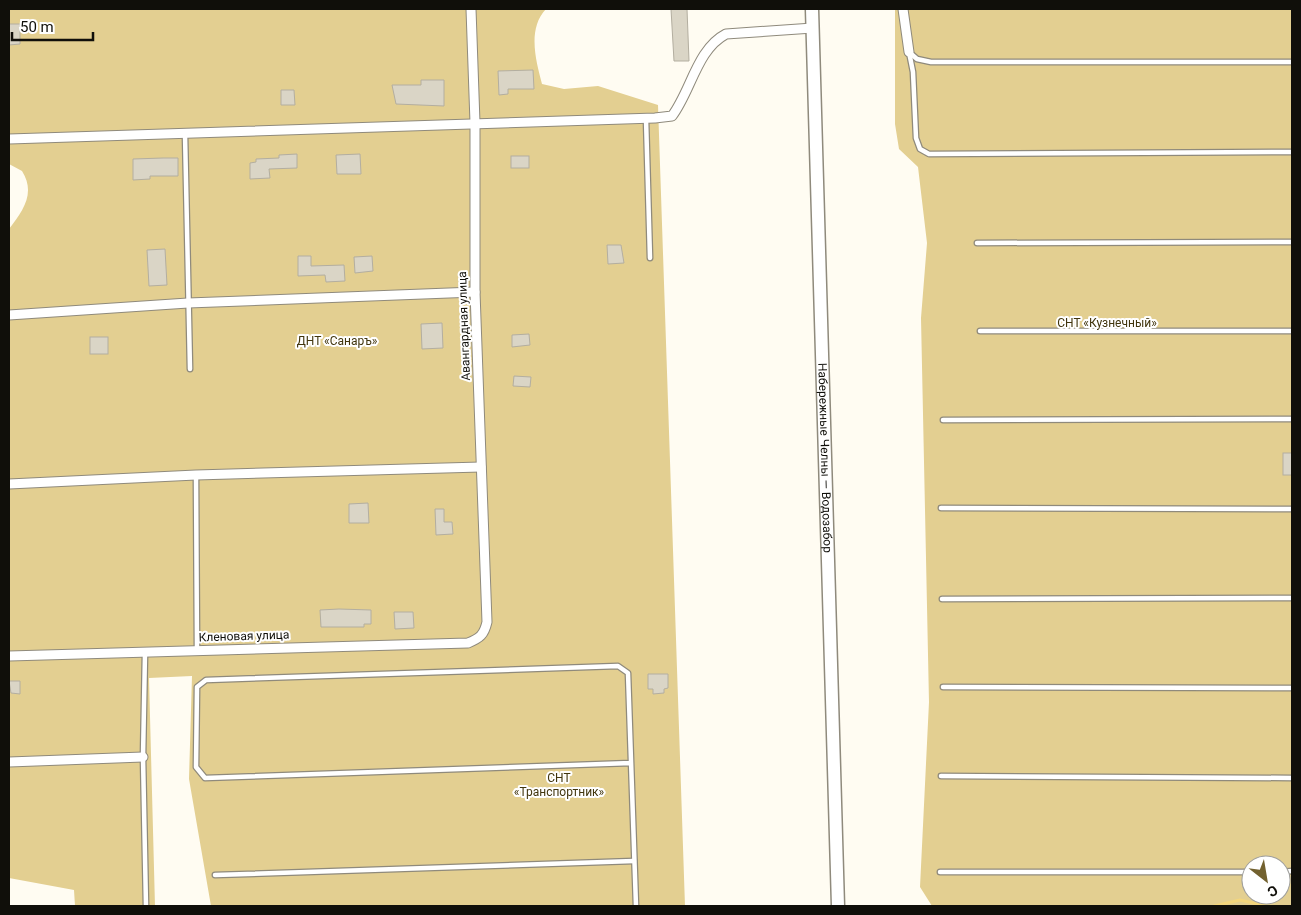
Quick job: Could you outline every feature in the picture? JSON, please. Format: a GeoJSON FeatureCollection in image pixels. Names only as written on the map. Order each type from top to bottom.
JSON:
{"type":"FeatureCollection","features":[{"type":"Feature","properties":{"kind":"main road","name":"Набережные Челны — Водозабор"},"geometry":{"type":"LineString","coordinates":[[812,9],[838,906]]}},
{"type":"Feature","properties":{"kind":"street","name":"Авангардная улица"},"geometry":{"type":"LineString","coordinates":[[471,9],[475,123],[474,292],[487,622],[484,633],[479,639]]}},
{"type":"Feature","properties":{"kind":"street"},"geometry":{"type":"LineString","coordinates":[[903,9],[909,52]]}},
{"type":"Feature","properties":{"kind":"street"},"geometry":{"type":"LineString","coordinates":[[9,139],[646,119],[672,116],[681,104],[704,55],[717,39],[726,34],[813,28]]}},
{"type":"Feature","properties":{"kind":"street"},"geometry":{"type":"LineString","coordinates":[[9,315],[188,303],[474,292]]}},
{"type":"Feature","properties":{"kind":"street"},"geometry":{"type":"LineString","coordinates":[[9,484],[196,475],[481,467]]}},
{"type":"Feature","properties":{"kind":"street","name":"Кленовая улица"},"geometry":{"type":"LineString","coordinates":[[9,656],[468,643],[479,639]]}},
{"type":"Feature","properties":{"kind":"street"},"geometry":{"type":"LineString","coordinates":[[9,762],[143,757]]}},
{"type":"Feature","properties":{"kind":"lane"},"geometry":{"type":"LineString","coordinates":[[909,52],[917,59],[931,62],[1292,62]]}},
{"type":"Feature","properties":{"kind":"lane"},"geometry":{"type":"LineString","coordinates":[[909,52],[913,72],[916,138],[920,149],[929,154],[1292,152]]}},
{"type":"Feature","properties":{"kind":"lane"},"geometry":{"type":"LineString","coordinates":[[646,119],[650,258]]}},
{"type":"Feature","properties":{"kind":"lane"},"geometry":{"type":"LineString","coordinates":[[185,132],[190,369]]}},
{"type":"Feature","properties":{"kind":"lane"},"geometry":{"type":"LineString","coordinates":[[977,243],[1292,242]]}},
{"type":"Feature","properties":{"kind":"lane"},"geometry":{"type":"LineString","coordinates":[[980,332],[1292,331]]}},
{"type":"Feature","properties":{"kind":"lane"},"geometry":{"type":"LineString","coordinates":[[943,420],[1292,419]]}},
{"type":"Feature","properties":{"kind":"lane"},"geometry":{"type":"LineString","coordinates":[[196,475],[197,650]]}},
{"type":"Feature","properties":{"kind":"lane"},"geometry":{"type":"LineString","coordinates":[[942,508],[1292,509]]}},
{"type":"Feature","properties":{"kind":"lane"},"geometry":{"type":"LineString","coordinates":[[942,598],[1292,598]]}},
{"type":"Feature","properties":{"kind":"lane"},"geometry":{"type":"LineString","coordinates":[[145,653],[143,757],[146,906]]}},
{"type":"Feature","properties":{"kind":"lane"},"geometry":{"type":"LineString","coordinates":[[631,763],[205,778],[196,767],[197,686],[206,680],[618,666],[628,673],[636,906]]}},
{"type":"Feature","properties":{"kind":"lane"},"geometry":{"type":"LineString","coordinates":[[943,686],[1292,688]]}},
{"type":"Feature","properties":{"kind":"lane"},"geometry":{"type":"LineString","coordinates":[[942,776],[1292,778]]}},
{"type":"Feature","properties":{"kind":"lane"},"geometry":{"type":"LineString","coordinates":[[215,875],[634,861]]}},
{"type":"Feature","properties":{"kind":"lane"},"geometry":{"type":"LineString","coordinates":[[940,872],[1241,872]]}},
{"type":"Feature","properties":{"kind":"green space","name":"ДНТ «Санаръ»"},"geometry":{"type":"Polygon","coordinates":[[[9,9],[546,9],[540,17],[535,35],[537,65],[542,84],[564,89],[598,86],[658,105],[685,906],[211,906],[189,779],[192,676],[149,678],[155,906],[75,906],[74,890],[9,878],[9,229],[23,209],[28,194],[28,187],[22,171],[9,164],[9,9]]]}},
{"type":"Feature","properties":{"kind":"green space","name":"СНТ «Кузнечный»"},"geometry":{"type":"Polygon","coordinates":[[[895,9],[1292,9],[1292,906],[932,906],[920,887],[929,702],[921,318],[927,243],[918,167],[899,149],[895,124],[895,9]]]}},
{"type":"Feature","properties":{"kind":"building"},"geometry":{"type":"Polygon","coordinates":[[[671,9],[687,9],[689,61],[674,61],[671,9]]]}},
{"type":"Feature","properties":{"kind":"building"},"geometry":{"type":"Polygon","coordinates":[[[9,24],[20,24],[20,44],[9,45],[9,24]]]}},
{"type":"Feature","properties":{"kind":"building"},"geometry":{"type":"Polygon","coordinates":[[[533,70],[534,89],[508,89],[508,94],[499,95],[498,71],[533,70]]]}},
{"type":"Feature","properties":{"kind":"building"},"geometry":{"type":"Polygon","coordinates":[[[421,80],[444,80],[444,106],[396,104],[392,85],[421,85],[421,80]]]}},
{"type":"Feature","properties":{"kind":"building"},"geometry":{"type":"Polygon","coordinates":[[[281,90],[294,90],[295,105],[281,105],[281,90]]]}},
{"type":"Feature","properties":{"kind":"building"},"geometry":{"type":"Polygon","coordinates":[[[297,154],[297,168],[269,169],[270,178],[250,179],[250,163],[256,162],[256,159],[279,158],[279,155],[297,154]]]}},
{"type":"Feature","properties":{"kind":"building"},"geometry":{"type":"Polygon","coordinates":[[[360,154],[361,174],[337,174],[336,155],[360,154]]]}},
{"type":"Feature","properties":{"kind":"building"},"geometry":{"type":"Polygon","coordinates":[[[511,156],[529,156],[529,168],[511,168],[511,156]]]}},
{"type":"Feature","properties":{"kind":"building"},"geometry":{"type":"Polygon","coordinates":[[[178,158],[178,176],[150,176],[150,179],[133,180],[133,159],[178,158]]]}},
{"type":"Feature","properties":{"kind":"building"},"geometry":{"type":"Polygon","coordinates":[[[607,245],[621,245],[624,263],[608,264],[607,245]]]}},
{"type":"Feature","properties":{"kind":"building"},"geometry":{"type":"Polygon","coordinates":[[[165,249],[167,285],[149,286],[147,250],[165,249]]]}},
{"type":"Feature","properties":{"kind":"building"},"geometry":{"type":"Polygon","coordinates":[[[298,256],[311,256],[311,266],[344,265],[345,281],[326,282],[325,275],[298,276],[298,256]]]}},
{"type":"Feature","properties":{"kind":"building"},"geometry":{"type":"Polygon","coordinates":[[[372,256],[373,271],[355,273],[354,257],[372,256]]]}},
{"type":"Feature","properties":{"kind":"building"},"geometry":{"type":"Polygon","coordinates":[[[442,323],[443,348],[422,349],[421,324],[442,323]]]}},
{"type":"Feature","properties":{"kind":"building"},"geometry":{"type":"Polygon","coordinates":[[[529,334],[530,345],[512,347],[512,335],[529,334]]]}},
{"type":"Feature","properties":{"kind":"building"},"geometry":{"type":"Polygon","coordinates":[[[90,337],[108,337],[108,354],[90,354],[90,337]]]}},
{"type":"Feature","properties":{"kind":"building"},"geometry":{"type":"Polygon","coordinates":[[[514,376],[531,377],[530,387],[513,386],[514,376]]]}},
{"type":"Feature","properties":{"kind":"building"},"geometry":{"type":"Polygon","coordinates":[[[1283,453],[1292,453],[1292,475],[1283,475],[1283,453]]]}},
{"type":"Feature","properties":{"kind":"building"},"geometry":{"type":"Polygon","coordinates":[[[368,503],[369,523],[349,523],[349,504],[368,503]]]}},
{"type":"Feature","properties":{"kind":"building"},"geometry":{"type":"Polygon","coordinates":[[[435,509],[444,509],[444,522],[452,522],[453,534],[436,535],[435,509]]]}},
{"type":"Feature","properties":{"kind":"building"},"geometry":{"type":"Polygon","coordinates":[[[320,610],[371,610],[371,624],[364,624],[364,627],[321,627],[320,610]]]}},
{"type":"Feature","properties":{"kind":"building"},"geometry":{"type":"Polygon","coordinates":[[[394,612],[413,612],[414,628],[395,629],[394,612]]]}},
{"type":"Feature","properties":{"kind":"building"},"geometry":{"type":"Polygon","coordinates":[[[648,674],[668,674],[668,688],[664,689],[664,693],[653,694],[653,689],[648,689],[648,674]]]}},
{"type":"Feature","properties":{"kind":"building"},"geometry":{"type":"Polygon","coordinates":[[[9,681],[20,681],[20,694],[11,693],[9,681]]]}},
{"type":"Feature","properties":{"kind":"waterway"},"geometry":{"type":"LineString","coordinates":[[1214,906],[1240,900],[1266,906]]}},
{"type":"Feature","properties":{"kind":"park label","name":"СНТ «Транспортник»"},"geometry":{"type":"Point","coordinates":[559,785]}}]}
